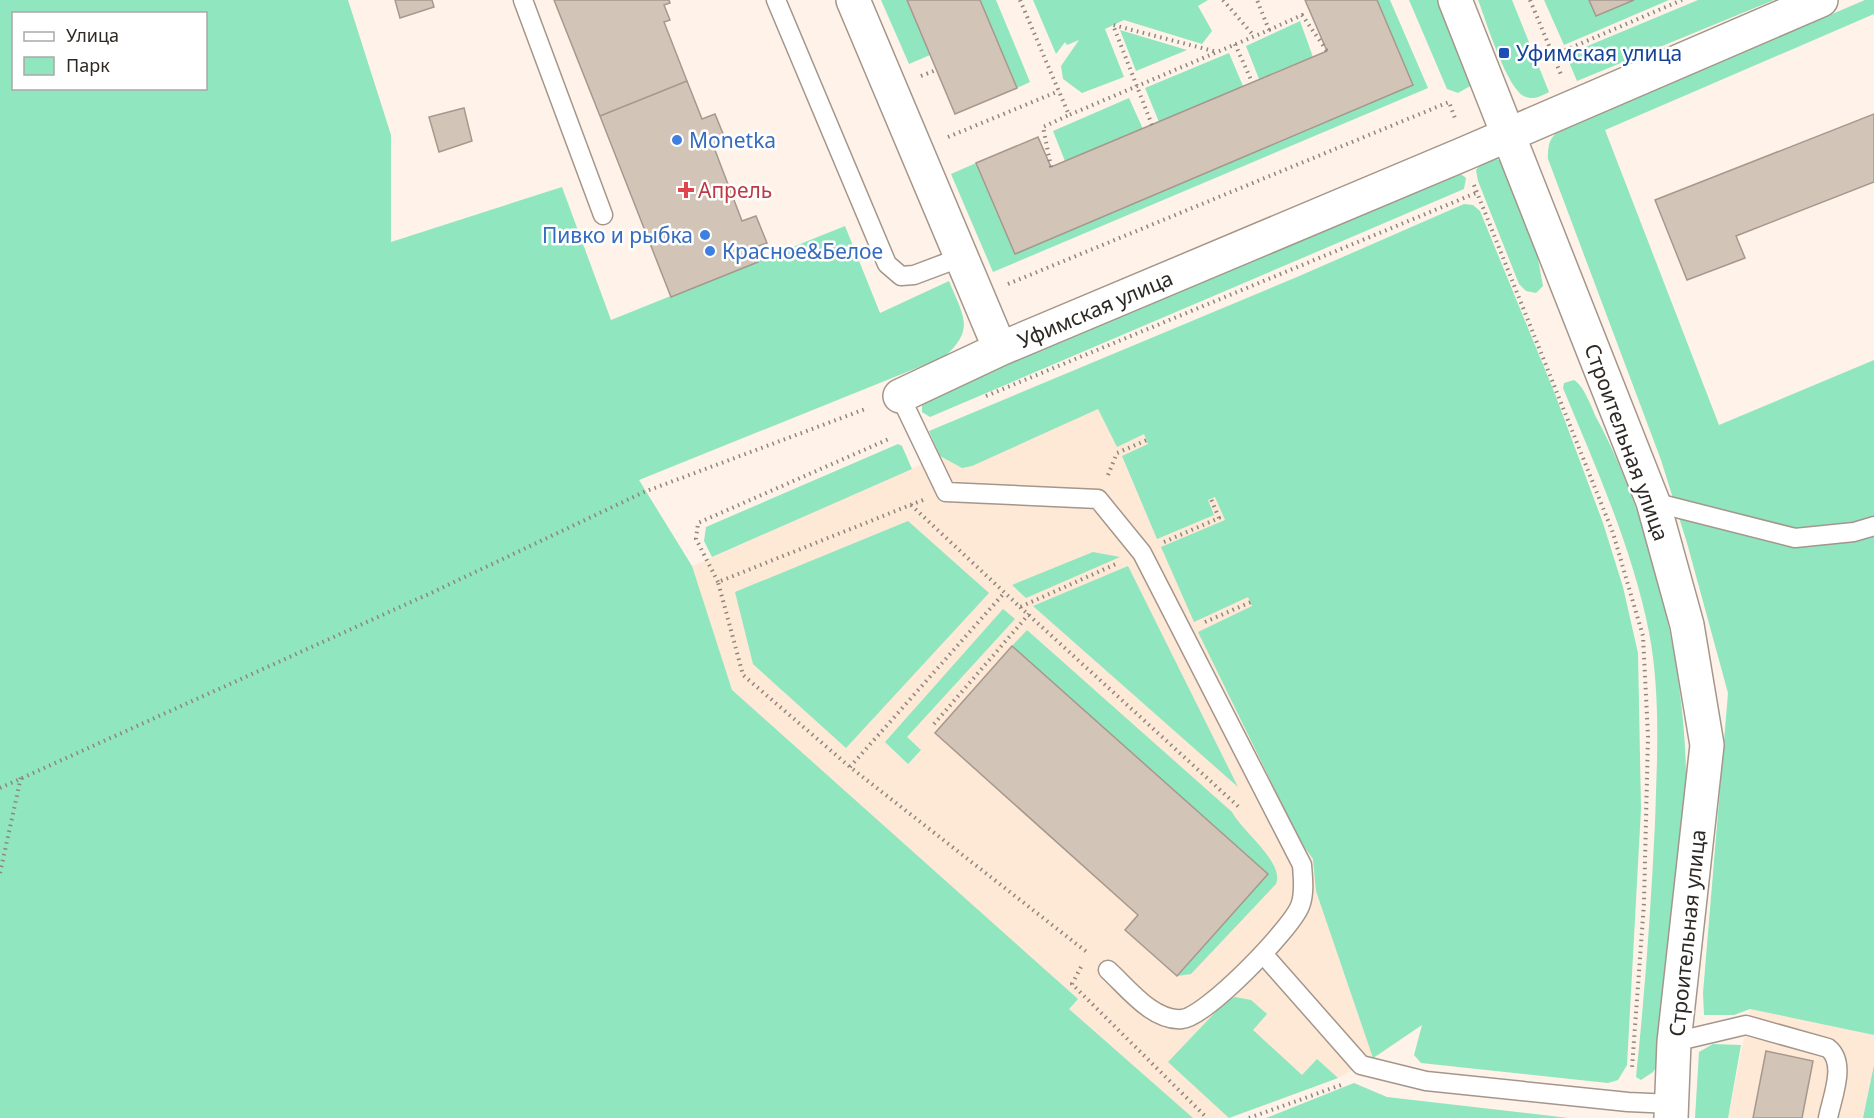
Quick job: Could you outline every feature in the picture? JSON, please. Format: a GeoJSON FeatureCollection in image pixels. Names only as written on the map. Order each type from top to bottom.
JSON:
{"type":"FeatureCollection","features":[{"type":"Feature","properties":{"kind":"street"},"geometry":{"type":"LineString","coordinates":[[853,0],[1000,349]]}},
{"type":"Feature","properties":{"kind":"street","name":"Строительная улица"},"geometry":{"type":"LineString","coordinates":[[1455,0],[1510,134],[1653,502],[1687,625],[1707,744],[1674,1042],[1671,1111]]}},
{"type":"Feature","properties":{"kind":"street","name":"Уфимская улица"},"geometry":{"type":"LineString","coordinates":[[900,396],[1000,349],[1821,0]]}},
{"type":"Feature","properties":{"kind":"lane"},"geometry":{"type":"LineString","coordinates":[[523,0],[603,216]]}},
{"type":"Feature","properties":{"kind":"lane"},"geometry":{"type":"LineString","coordinates":[[776,0],[887,264],[901,276],[914,275],[962,257]]}},
{"type":"Feature","properties":{"kind":"lane"},"geometry":{"type":"LineString","coordinates":[[900,396],[946,492],[1098,499],[1142,553],[1302,866],[1304,881],[1300,907],[1264,955],[1203,1008],[1184,1019],[1165,1017],[1151,1008],[1108,970]]}},
{"type":"Feature","properties":{"kind":"lane"},"geometry":{"type":"LineString","coordinates":[[1653,502],[1795,538],[1854,532],[1874,526]]}},
{"type":"Feature","properties":{"kind":"lane"},"geometry":{"type":"LineString","coordinates":[[1264,955],[1361,1065],[1426,1081],[1628,1102],[1671,1111]]}},
{"type":"Feature","properties":{"kind":"lane"},"geometry":{"type":"LineString","coordinates":[[1674,1042],[1746,1025],[1828,1048],[1835,1053],[1838,1063],[1828,1118]]}},
{"type":"Feature","properties":{"kind":"path"},"geometry":{"type":"LineString","coordinates":[[1020,0],[1069,115]]}},
{"type":"Feature","properties":{"kind":"path"},"geometry":{"type":"LineString","coordinates":[[1223,0],[1254,36]]}},
{"type":"Feature","properties":{"kind":"path"},"geometry":{"type":"LineString","coordinates":[[1257,0],[1269,30]]}},
{"type":"Feature","properties":{"kind":"path"},"geometry":{"type":"LineString","coordinates":[[1530,0],[1554,55],[1572,107]]}},
{"type":"Feature","properties":{"kind":"path"},"geometry":{"type":"LineString","coordinates":[[1554,55],[1682,0]]}},
{"type":"Feature","properties":{"kind":"path"},"geometry":{"type":"LineString","coordinates":[[1051,168],[1043,127],[1302,15],[1327,51]]}},
{"type":"Feature","properties":{"kind":"path"},"geometry":{"type":"LineString","coordinates":[[1152,125],[1113,25],[1217,52]]}},
{"type":"Feature","properties":{"kind":"path"},"geometry":{"type":"LineString","coordinates":[[1235,44],[1252,82]]}},
{"type":"Feature","properties":{"kind":"path"},"geometry":{"type":"LineString","coordinates":[[916,148],[1059,91]]}},
{"type":"Feature","properties":{"kind":"path"},"geometry":{"type":"LineString","coordinates":[[1007,284],[1449,102]]}},
{"type":"Feature","properties":{"kind":"path"},"geometry":{"type":"LineString","coordinates":[[1472,175],[1476,194],[1546,360],[1613,533],[1643,636],[1648,736],[1644,879],[1632,1068]]}},
{"type":"Feature","properties":{"kind":"path"},"geometry":{"type":"LineString","coordinates":[[980,399],[1476,194]]}},
{"type":"Feature","properties":{"kind":"path"},"geometry":{"type":"LineString","coordinates":[[0,788],[431,593],[644,492],[900,396]]}},
{"type":"Feature","properties":{"kind":"path"},"geometry":{"type":"LineString","coordinates":[[895,436],[699,523],[696,539],[718,582],[743,675],[850,767],[1108,970]]}},
{"type":"Feature","properties":{"kind":"path"},"geometry":{"type":"LineString","coordinates":[[1098,499],[1117,453],[1147,440]]}},
{"type":"Feature","properties":{"kind":"path"},"geometry":{"type":"LineString","coordinates":[[718,582],[946,492]]}},
{"type":"Feature","properties":{"kind":"path"},"geometry":{"type":"LineString","coordinates":[[1020,607],[1220,520],[1211,499]]}},
{"type":"Feature","properties":{"kind":"path"},"geometry":{"type":"LineString","coordinates":[[911,505],[1242,810],[1266,799]]}},
{"type":"Feature","properties":{"kind":"path"},"geometry":{"type":"LineString","coordinates":[[850,767],[1005,592]]}},
{"type":"Feature","properties":{"kind":"path"},"geometry":{"type":"LineString","coordinates":[[1182,632],[1251,602]]}},
{"type":"Feature","properties":{"kind":"path"},"geometry":{"type":"LineString","coordinates":[[934,724],[1029,614]]}},
{"type":"Feature","properties":{"kind":"path"},"geometry":{"type":"LineString","coordinates":[[0,873],[21,777]]}},
{"type":"Feature","properties":{"kind":"path"},"geometry":{"type":"LineString","coordinates":[[1088,953],[1099,954]]}},
{"type":"Feature","properties":{"kind":"path"},"geometry":{"type":"LineString","coordinates":[[1088,953],[1072,984],[1207,1118]]}},
{"type":"Feature","properties":{"kind":"path"},"geometry":{"type":"LineString","coordinates":[[1249,1118],[1346,1083],[1370,1068]]}},
{"type":"Feature","properties":{"kind":"shaded area"},"geometry":{"type":"Polygon","coordinates":[[[1309,300],[1423,1024],[1379,1055],[1338,1078],[1228,1118],[1171,1118],[724,720],[643,588],[940,456],[1309,300]]]}},
{"type":"Feature","properties":{"kind":"shaded area"},"geometry":{"type":"Polygon","coordinates":[[[1750,1009],[1874,1035],[1874,1065],[1863,1118],[1728,1118],[1750,1009]]]}},
{"type":"Feature","properties":{"kind":"green space"},"geometry":{"type":"Polygon","coordinates":[[[0,0],[348,0],[391,135],[391,242],[562,187],[611,320],[845,226],[880,313],[949,281],[964,322],[960,338],[944,357],[639,480],[692,566],[732,690],[1078,999],[1069,1009],[1193,1118],[0,1118],[0,0]]]}},
{"type":"Feature","properties":{"kind":"green space"},"geometry":{"type":"Polygon","coordinates":[[[881,0],[907,0],[930,55],[909,64],[881,0]]]}},
{"type":"Feature","properties":{"kind":"green space"},"geometry":{"type":"Polygon","coordinates":[[[980,0],[996,0],[1030,82],[1017,88],[980,0]]]}},
{"type":"Feature","properties":{"kind":"green space"},"geometry":{"type":"Polygon","coordinates":[[[1033,0],[1208,0],[1198,6],[1212,31],[1202,44],[1124,20],[1105,29],[1124,77],[1082,93],[1063,79],[1061,66],[1079,40],[1067,45],[1065,42],[1056,54],[1033,0]]]}},
{"type":"Feature","properties":{"kind":"green space"},"geometry":{"type":"Polygon","coordinates":[[[1377,0],[1390,0],[1428,88],[993,272],[951,174],[976,163],[1015,254],[1413,85],[1377,0]]]}},
{"type":"Feature","properties":{"kind":"green space"},"geometry":{"type":"Polygon","coordinates":[[[1409,0],[1440,0],[1472,85],[1458,93],[1447,89],[1409,0]]]}},
{"type":"Feature","properties":{"kind":"green space"},"geometry":{"type":"Polygon","coordinates":[[[1478,0],[1512,0],[1549,92],[1532,98],[1519,92],[1505,69],[1478,0]]]}},
{"type":"Feature","properties":{"kind":"green space"},"geometry":{"type":"Polygon","coordinates":[[[1544,0],[1589,0],[1596,16],[1634,0],[1669,0],[1564,45],[1544,0]]]}},
{"type":"Feature","properties":{"kind":"green space"},"geometry":{"type":"Polygon","coordinates":[[[1698,0],[1774,0],[1577,81],[1566,55],[1698,0]]]}},
{"type":"Feature","properties":{"kind":"green space"},"geometry":{"type":"Polygon","coordinates":[[[1865,0],[1874,0],[1874,14],[1605,130],[1719,425],[1874,360],[1874,1035],[1750,1009],[1734,1015],[1704,1015],[1703,993],[1728,693],[1687,543],[1661,460],[1548,159],[1550,142],[1560,130],[1865,0]]]}},
{"type":"Feature","properties":{"kind":"green space"},"geometry":{"type":"Polygon","coordinates":[[[1300,21],[1313,57],[1259,79],[1246,46],[1300,21]]]}},
{"type":"Feature","properties":{"kind":"green space"},"geometry":{"type":"Polygon","coordinates":[[[1120,30],[1187,50],[1136,71],[1120,30]]]}},
{"type":"Feature","properties":{"kind":"green space"},"geometry":{"type":"Polygon","coordinates":[[[1229,53],[1243,86],[1159,122],[1145,88],[1229,53]]]}},
{"type":"Feature","properties":{"kind":"green space"},"geometry":{"type":"Polygon","coordinates":[[[1129,98],[1143,129],[1065,161],[1053,131],[1129,98]]]}},
{"type":"Feature","properties":{"kind":"green space"},"geometry":{"type":"Polygon","coordinates":[[[1496,159],[1505,162],[1528,205],[1543,286],[1536,293],[1526,291],[1519,284],[1478,181],[1476,170],[1483,161],[1496,159]]]}},
{"type":"Feature","properties":{"kind":"green space"},"geometry":{"type":"Polygon","coordinates":[[[1458,172],[1466,178],[1464,189],[930,417],[922,412],[922,397],[1458,172]]]}},
{"type":"Feature","properties":{"kind":"green space"},"geometry":{"type":"Polygon","coordinates":[[[1464,204],[1473,205],[1480,211],[1555,394],[1603,523],[1623,587],[1638,653],[1641,809],[1627,1065],[1618,1080],[1608,1083],[1421,1063],[1414,1055],[1422,1025],[1373,1058],[1316,891],[1313,859],[1300,841],[1198,632],[1252,606],[1248,597],[1194,622],[1161,547],[1225,520],[1215,497],[1208,500],[1214,515],[1157,539],[1122,456],[1148,444],[1144,434],[1117,447],[1098,409],[972,466],[962,468],[940,456],[929,431],[1297,277],[1464,204]]]}},
{"type":"Feature","properties":{"kind":"green space"},"geometry":{"type":"Polygon","coordinates":[[[1574,380],[1587,398],[1617,460],[1650,551],[1663,600],[1681,698],[1686,791],[1660,1062],[1653,1072],[1641,1080],[1636,1077],[1647,950],[1657,775],[1653,656],[1642,600],[1623,539],[1563,388],[1564,383],[1574,380]]]}},
{"type":"Feature","properties":{"kind":"green space"},"geometry":{"type":"Polygon","coordinates":[[[898,444],[902,446],[912,469],[712,557],[704,541],[706,527],[898,444]]]}},
{"type":"Feature","properties":{"kind":"green space"},"geometry":{"type":"Polygon","coordinates":[[[908,521],[989,593],[846,748],[753,664],[735,592],[908,521]]]}},
{"type":"Feature","properties":{"kind":"green space"},"geometry":{"type":"Polygon","coordinates":[[[1093,552],[1120,557],[1026,598],[1012,585],[1093,552]]]}},
{"type":"Feature","properties":{"kind":"green space"},"geometry":{"type":"Polygon","coordinates":[[[1128,566],[1238,787],[1033,606],[1128,566]]]}},
{"type":"Feature","properties":{"kind":"green space"},"geometry":{"type":"Polygon","coordinates":[[[1003,609],[1015,619],[907,737],[921,750],[908,764],[885,742],[1003,609]]]}},
{"type":"Feature","properties":{"kind":"green space"},"geometry":{"type":"Polygon","coordinates":[[[1027,630],[1232,812],[1269,857],[1274,867],[1277,876],[1276,884],[1191,974],[1177,976],[1267,875],[1012,646],[1027,630]]]}},
{"type":"Feature","properties":{"kind":"green space"},"geometry":{"type":"Polygon","coordinates":[[[1235,997],[1251,1000],[1267,1014],[1253,1030],[1302,1075],[1317,1059],[1338,1078],[1229,1118],[1168,1062],[1226,1001],[1235,997]]]}},
{"type":"Feature","properties":{"kind":"green space"},"geometry":{"type":"Polygon","coordinates":[[[1713,1044],[1741,1045],[1728,1118],[1695,1118],[1699,1052],[1713,1044]]]}},
{"type":"Feature","properties":{"kind":"green space"},"geometry":{"type":"Polygon","coordinates":[[[1874,1065],[1874,1118],[1863,1118],[1874,1065]]]}},
{"type":"Feature","properties":{"kind":"green space"},"geometry":{"type":"Polygon","coordinates":[[[1354,1083],[1387,1097],[1569,1118],[1266,1118],[1354,1083]]]}},
{"type":"Feature","properties":{"kind":"building"},"geometry":{"type":"Polygon","coordinates":[[[395,0],[432,0],[434,7],[400,18],[395,0]]]}},
{"type":"Feature","properties":{"kind":"building"},"geometry":{"type":"Polygon","coordinates":[[[554,0],[669,0],[670,3],[664,5],[670,20],[664,22],[687,81],[600,116],[554,0]]]}},
{"type":"Feature","properties":{"kind":"building"},"geometry":{"type":"Polygon","coordinates":[[[907,0],[980,0],[1017,88],[955,114],[907,0]]]}},
{"type":"Feature","properties":{"kind":"building"},"geometry":{"type":"Polygon","coordinates":[[[1305,0],[1377,0],[1413,85],[1015,254],[976,163],[1038,137],[1051,167],[1327,51],[1305,0]]]}},
{"type":"Feature","properties":{"kind":"building"},"geometry":{"type":"Polygon","coordinates":[[[1589,0],[1634,0],[1596,16],[1589,0]]]}},
{"type":"Feature","properties":{"kind":"building"},"geometry":{"type":"Polygon","coordinates":[[[687,81],[702,119],[715,114],[726,141],[713,145],[742,221],[756,216],[767,243],[753,248],[758,262],[671,297],[600,116],[687,81]]]}},
{"type":"Feature","properties":{"kind":"building"},"geometry":{"type":"Polygon","coordinates":[[[464,108],[472,141],[439,152],[429,117],[464,108]]]}},
{"type":"Feature","properties":{"kind":"building"},"geometry":{"type":"Polygon","coordinates":[[[1874,114],[1874,182],[1736,236],[1745,258],[1687,280],[1655,200],[1874,114]]]}},
{"type":"Feature","properties":{"kind":"building"},"geometry":{"type":"Polygon","coordinates":[[[1012,646],[1268,874],[1177,976],[1125,930],[1138,915],[935,733],[1012,646]]]}},
{"type":"Feature","properties":{"kind":"building"},"geometry":{"type":"Polygon","coordinates":[[[1766,1051],[1813,1061],[1802,1118],[1753,1118],[1766,1051]]]}},
{"type":"Feature","properties":{"kind":"place","name":"Уфимская улица"},"geometry":{"type":"Point","coordinates":[1504,53]}},
{"type":"Feature","properties":{"kind":"place","name":"Monetka"},"geometry":{"type":"Point","coordinates":[677,140]}},
{"type":"Feature","properties":{"kind":"place","name":"Апрель"},"geometry":{"type":"Point","coordinates":[686,190]}},
{"type":"Feature","properties":{"kind":"place","name":"Пивко и рыбка"},"geometry":{"type":"Point","coordinates":[705,235]}},
{"type":"Feature","properties":{"kind":"place","name":"Красное&Белое"},"geometry":{"type":"Point","coordinates":[710,251]}}]}
